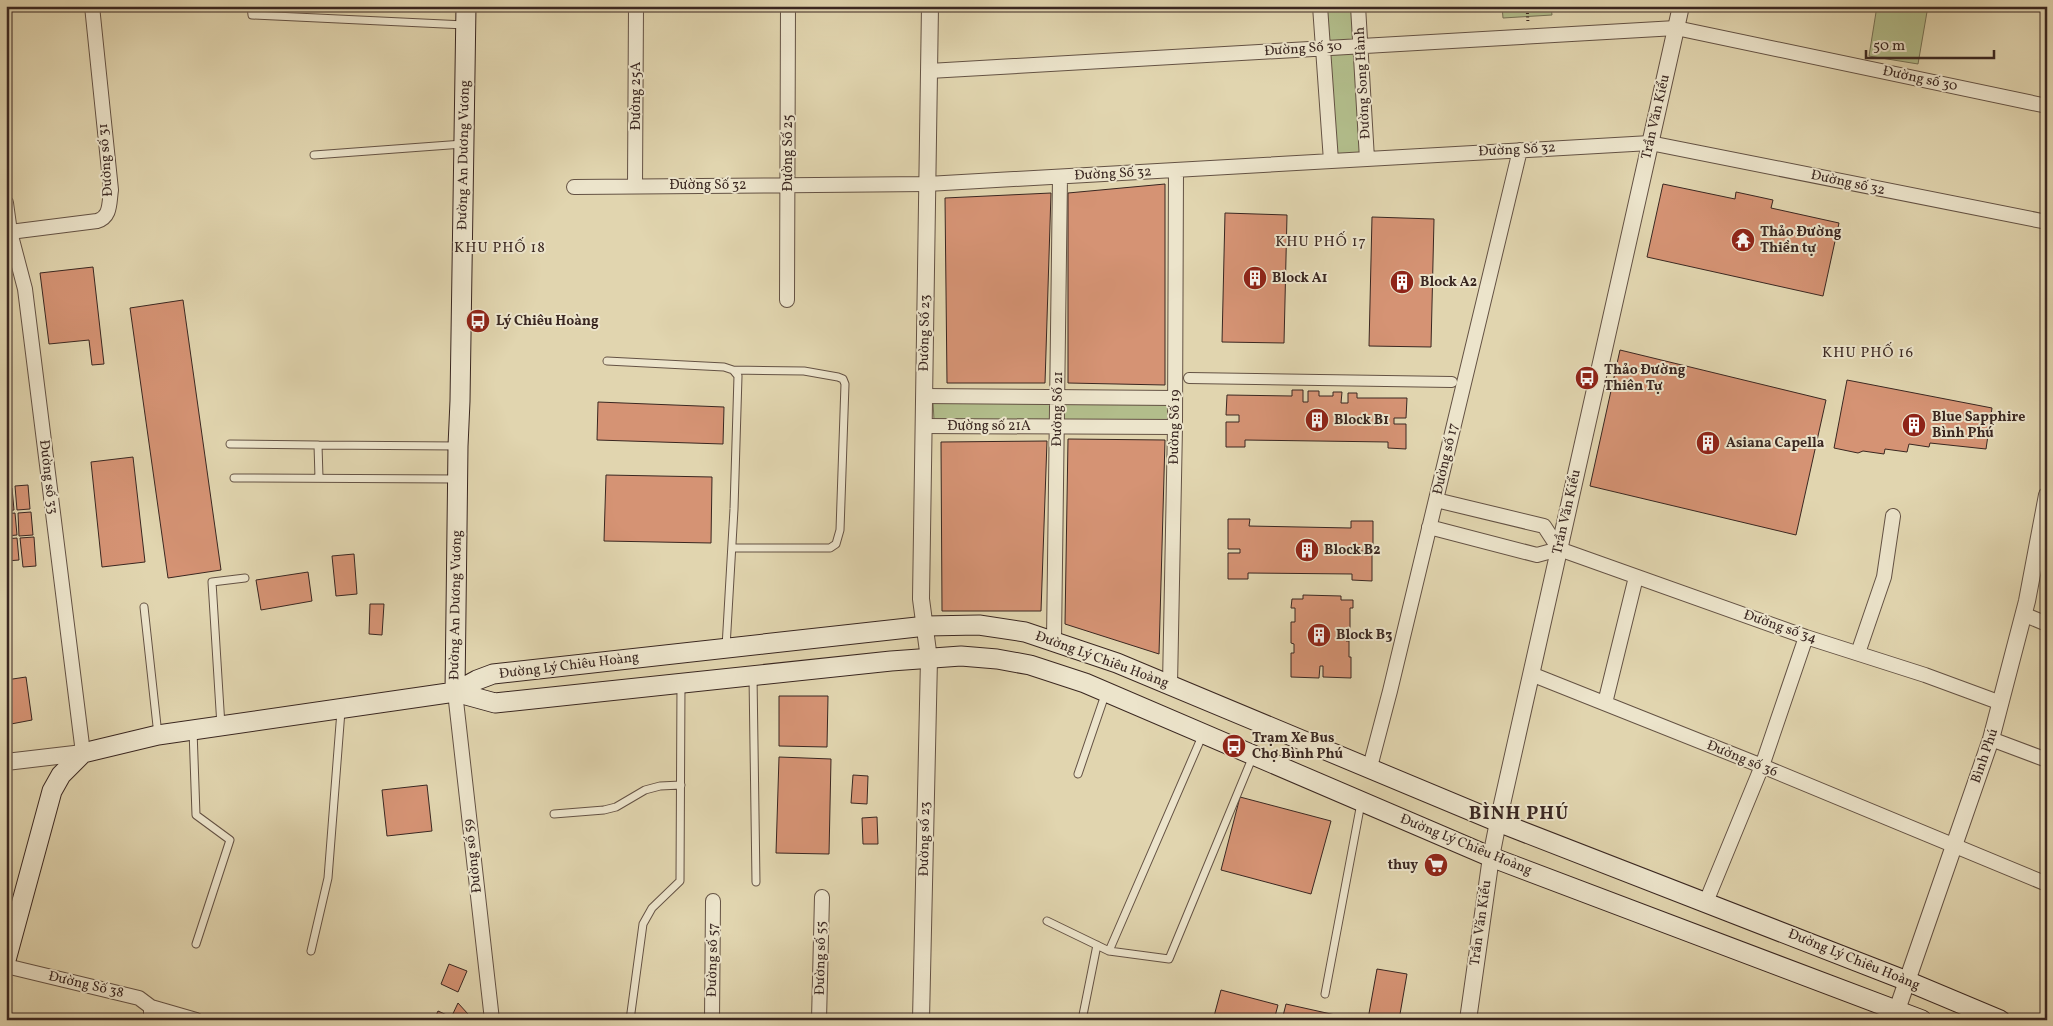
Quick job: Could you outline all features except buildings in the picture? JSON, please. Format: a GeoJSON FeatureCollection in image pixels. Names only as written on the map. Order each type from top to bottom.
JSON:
{"type":"FeatureCollection","features":[{"type":"Feature","properties":{"kind":"main road","name":"Đường An Dương Vương"},"geometry":{"type":"LineString","coordinates":[[83,753],[158,735],[455,692],[466,6]]}},
{"type":"Feature","properties":{"kind":"main road","name":"Đường Lý Chiêu Hoàng"},"geometry":{"type":"LineString","coordinates":[[455,692],[493,674],[926,626],[955,624],[998,627],[1054,640],[1170,685],[1498,822],[1907,981],[2000,1020]]}},
{"type":"Feature","properties":{"kind":"main road","name":"Đường Lý Chiêu Hoàng"},"geometry":{"type":"LineString","coordinates":[[455,692],[495,703],[891,661],[962,656],[997,659],[1030,665],[1056,672],[1106,692],[1491,857],[1922,1020]]}},
{"type":"Feature","properties":{"kind":"main road"},"geometry":{"type":"LineString","coordinates":[[6,960],[52,791],[61,775],[83,753]]}},
{"type":"Feature","properties":{"kind":"street","name":"Đường số 31"},"geometry":{"type":"LineString","coordinates":[[10,232],[97,221],[103,219],[108,213],[111,190],[92,6]]}},
{"type":"Feature","properties":{"kind":"street","name":"Đường 25A"},"geometry":{"type":"LineString","coordinates":[[635,185],[636,6]]}},
{"type":"Feature","properties":{"kind":"street","name":"Đường Số 25"},"geometry":{"type":"LineString","coordinates":[[787,300],[788,6]]}},
{"type":"Feature","properties":{"kind":"street","name":"Đường Số 23"},"geometry":{"type":"LineString","coordinates":[[929,659],[921,599],[930,6]]}},
{"type":"Feature","properties":{"kind":"street"},"geometry":{"type":"LineString","coordinates":[[1320,6],[1330,161]]}},
{"type":"Feature","properties":{"kind":"street","name":"Đường Song Hành"},"geometry":{"type":"LineString","coordinates":[[1358,6],[1367,159]]}},
{"type":"Feature","properties":{"kind":"street","name":"Trần Văn Kiểu"},"geometry":{"type":"LineString","coordinates":[[1468,1020],[1491,857],[1498,822],[1681,6]]}},
{"type":"Feature","properties":{"kind":"street","name":"Đường Số 30"},"geometry":{"type":"LineString","coordinates":[[929,71],[1676,28]]}},
{"type":"Feature","properties":{"kind":"street","name":"Đường số 30"},"geometry":{"type":"LineString","coordinates":[[1676,28],[2047,106]]}},
{"type":"Feature","properties":{"kind":"street","name":"Đường Số 32"},"geometry":{"type":"LineString","coordinates":[[574,187],[927,184],[1650,143]]}},
{"type":"Feature","properties":{"kind":"street","name":"Đường số 32"},"geometry":{"type":"LineString","coordinates":[[1650,143],[2047,222]]}},
{"type":"Feature","properties":{"kind":"street","name":"Đường số 17"},"geometry":{"type":"LineString","coordinates":[[1370,767],[1520,150]]}},
{"type":"Feature","properties":{"kind":"street","name":"Đường Số 19"},"geometry":{"type":"LineString","coordinates":[[1170,685],[1175,427],[1176,170]]}},
{"type":"Feature","properties":{"kind":"street","name":"Đường Số 21"},"geometry":{"type":"LineString","coordinates":[[1054,640],[1060,177]]}},
{"type":"Feature","properties":{"kind":"street","name":"Đường số 33"},"geometry":{"type":"LineString","coordinates":[[6,203],[10,232],[25,288],[83,753]]}},
{"type":"Feature","properties":{"kind":"street"},"geometry":{"type":"LineString","coordinates":[[1189,378],[1452,382]]}},
{"type":"Feature","properties":{"kind":"street"},"geometry":{"type":"LineString","coordinates":[[924,396],[1175,398]]}},
{"type":"Feature","properties":{"kind":"street","name":"Đường số 21A"},"geometry":{"type":"LineString","coordinates":[[923,426],[1175,427]]}},
{"type":"Feature","properties":{"kind":"street","name":"Bình Phú"},"geometry":{"type":"LineString","coordinates":[[1897,1010],[1991,739],[2041,550],[2047,495]]}},
{"type":"Feature","properties":{"kind":"street"},"geometry":{"type":"LineString","coordinates":[[1429,527],[1537,555],[1559,549],[1544,526],[1436,500]]}},
{"type":"Feature","properties":{"kind":"street"},"geometry":{"type":"LineString","coordinates":[[1858,653],[1884,577],[1892,516]]}},
{"type":"Feature","properties":{"kind":"street","name":"Đường số 34"},"geometry":{"type":"LineString","coordinates":[[1559,549],[1806,637],[1858,653],[2001,703]]}},
{"type":"Feature","properties":{"kind":"street"},"geometry":{"type":"LineString","coordinates":[[1605,703],[1636,577]]}},
{"type":"Feature","properties":{"kind":"street"},"geometry":{"type":"LineString","coordinates":[[2023,614],[2047,624]]}},
{"type":"Feature","properties":{"kind":"street"},"geometry":{"type":"LineString","coordinates":[[1706,902],[1762,766],[1806,637]]}},
{"type":"Feature","properties":{"kind":"street","name":"Đường số 23"},"geometry":{"type":"LineString","coordinates":[[921,1020],[929,659]]}},
{"type":"Feature","properties":{"kind":"street","name":"Đường số 36"},"geometry":{"type":"LineString","coordinates":[[1531,674],[1762,766],[2047,884]]}},
{"type":"Feature","properties":{"kind":"street","name":"Đường số 59"},"geometry":{"type":"LineString","coordinates":[[455,692],[492,1020]]}},
{"type":"Feature","properties":{"kind":"street"},"geometry":{"type":"LineString","coordinates":[[1991,739],[2047,760]]}},
{"type":"Feature","properties":{"kind":"street"},"geometry":{"type":"LineString","coordinates":[[6,762],[83,753]]}},
{"type":"Feature","properties":{"kind":"street","name":"Đường số 55"},"geometry":{"type":"LineString","coordinates":[[819,1020],[822,897]]}},
{"type":"Feature","properties":{"kind":"street","name":"Đường số 57"},"geometry":{"type":"LineString","coordinates":[[712,1020],[713,901]]}},
{"type":"Feature","properties":{"kind":"street","name":"Đường Số 38"},"geometry":{"type":"LineString","coordinates":[[6,966],[127,994],[139,998],[151,1013],[196,1020]]}},
{"type":"Feature","properties":{"kind":"lane"},"geometry":{"type":"LineString","coordinates":[[251,6],[252,15],[465,25]]}},
{"type":"Feature","properties":{"kind":"lane"},"geometry":{"type":"LineString","coordinates":[[314,155],[464,144]]}},
{"type":"Feature","properties":{"kind":"lane"},"geometry":{"type":"LineString","coordinates":[[607,361],[724,367],[733,370],[804,371],[842,379],[845,384],[840,530],[836,544],[830,548],[732,548]]}},
{"type":"Feature","properties":{"kind":"lane"},"geometry":{"type":"LineString","coordinates":[[726,648],[732,548],[738,376],[733,370]]}},
{"type":"Feature","properties":{"kind":"lane"},"geometry":{"type":"LineString","coordinates":[[230,444],[458,446]]}},
{"type":"Feature","properties":{"kind":"lane"},"geometry":{"type":"LineString","coordinates":[[318,445],[319,478]]}},
{"type":"Feature","properties":{"kind":"lane"},"geometry":{"type":"LineString","coordinates":[[234,478],[458,479]]}},
{"type":"Feature","properties":{"kind":"lane"},"geometry":{"type":"LineString","coordinates":[[221,726],[212,582],[245,578]]}},
{"type":"Feature","properties":{"kind":"lane"},"geometry":{"type":"LineString","coordinates":[[144,607],[158,735]]}},
{"type":"Feature","properties":{"kind":"lane"},"geometry":{"type":"LineString","coordinates":[[753,676],[756,882]]}},
{"type":"Feature","properties":{"kind":"lane"},"geometry":{"type":"LineString","coordinates":[[630,1020],[643,924],[652,908],[680,881],[681,684]]}},
{"type":"Feature","properties":{"kind":"lane"},"geometry":{"type":"LineString","coordinates":[[1078,774],[1106,692]]}},
{"type":"Feature","properties":{"kind":"lane"},"geometry":{"type":"LineString","coordinates":[[311,951],[328,878],[341,708]]}},
{"type":"Feature","properties":{"kind":"lane"},"geometry":{"type":"LineString","coordinates":[[193,730],[196,815],[230,840],[196,944]]}},
{"type":"Feature","properties":{"kind":"lane"},"geometry":{"type":"LineString","coordinates":[[1110,951],[1203,734]]}},
{"type":"Feature","properties":{"kind":"lane"},"geometry":{"type":"LineString","coordinates":[[1047,921],[1110,951],[1170,959],[1254,755]]}},
{"type":"Feature","properties":{"kind":"lane"},"geometry":{"type":"LineString","coordinates":[[554,814],[604,810],[616,807],[645,790],[660,786],[681,785]]}},
{"type":"Feature","properties":{"kind":"lane"},"geometry":{"type":"LineString","coordinates":[[1325,994],[1362,801]]}},
{"type":"Feature","properties":{"kind":"lane"},"geometry":{"type":"LineString","coordinates":[[1082,1020],[1097,946]]}},
{"type":"Feature","properties":{"kind":"green space"},"geometry":{"type":"Polygon","coordinates":[[[1327,6],[1352,6],[1354,40],[1329,41],[1327,6]]]}},
{"type":"Feature","properties":{"kind":"green space"},"geometry":{"type":"Polygon","coordinates":[[[1502,6],[1551,6],[1552,15],[1503,18],[1502,6]]]}},
{"type":"Feature","properties":{"kind":"green space"},"geometry":{"type":"Polygon","coordinates":[[[1877,6],[1928,6],[1918,64],[1869,56],[1877,6]]]}},
{"type":"Feature","properties":{"kind":"green space"},"geometry":{"type":"Polygon","coordinates":[[[1355,52],[1360,154],[1336,154],[1330,53],[1355,52]]]}},
{"type":"Feature","properties":{"kind":"green space"},"geometry":{"type":"Polygon","coordinates":[[[933,402],[1052,403],[1051,421],[934,420],[933,402]]]}},
{"type":"Feature","properties":{"kind":"green space"},"geometry":{"type":"Polygon","coordinates":[[[1063,403],[1170,404],[1169,422],[1064,421],[1063,403]]]}},
{"type":"Feature","properties":{"kind":"place","name":"Thảo Đường Thiền tự"},"geometry":{"type":"Point","coordinates":[1743,240]}},
{"type":"Feature","properties":{"kind":"place","name":"Block A1"},"geometry":{"type":"Point","coordinates":[1255,278]}},
{"type":"Feature","properties":{"kind":"place","name":"Block A2"},"geometry":{"type":"Point","coordinates":[1402,282]}},
{"type":"Feature","properties":{"kind":"place","name":"Lý Chiêu Hoàng"},"geometry":{"type":"Point","coordinates":[478,321]}},
{"type":"Feature","properties":{"kind":"place","name":"Thảo Đường Thiên Tự"},"geometry":{"type":"Point","coordinates":[1587,378]}},
{"type":"Feature","properties":{"kind":"place","name":"Block B1"},"geometry":{"type":"Point","coordinates":[1317,420]}},
{"type":"Feature","properties":{"kind":"place","name":"Blue Sapphire Bình Phú"},"geometry":{"type":"Point","coordinates":[1914,425]}},
{"type":"Feature","properties":{"kind":"place","name":"Asiana Capella"},"geometry":{"type":"Point","coordinates":[1708,443]}},
{"type":"Feature","properties":{"kind":"place","name":"Block B2"},"geometry":{"type":"Point","coordinates":[1307,550]}},
{"type":"Feature","properties":{"kind":"place","name":"Block B3"},"geometry":{"type":"Point","coordinates":[1319,635]}},
{"type":"Feature","properties":{"kind":"place","name":"Trạm Xe Bus Chợ Bình Phú"},"geometry":{"type":"Point","coordinates":[1234,746]}},
{"type":"Feature","properties":{"kind":"place","name":"thuy"},"geometry":{"type":"Point","coordinates":[1436,865]}},
{"type":"Feature","properties":{"kind":"district","name":"KHU PHỐ 17"},"geometry":{"type":"Point","coordinates":[1321,242]}},
{"type":"Feature","properties":{"kind":"district","name":"KHU PHỐ 18"},"geometry":{"type":"Point","coordinates":[500,248]}},
{"type":"Feature","properties":{"kind":"district","name":"KHU PHỐ 16"},"geometry":{"type":"Point","coordinates":[1868,353]}},
{"type":"Feature","properties":{"kind":"district","name":"BÌNH PHÚ"},"geometry":{"type":"Point","coordinates":[1519,814]}}]}
